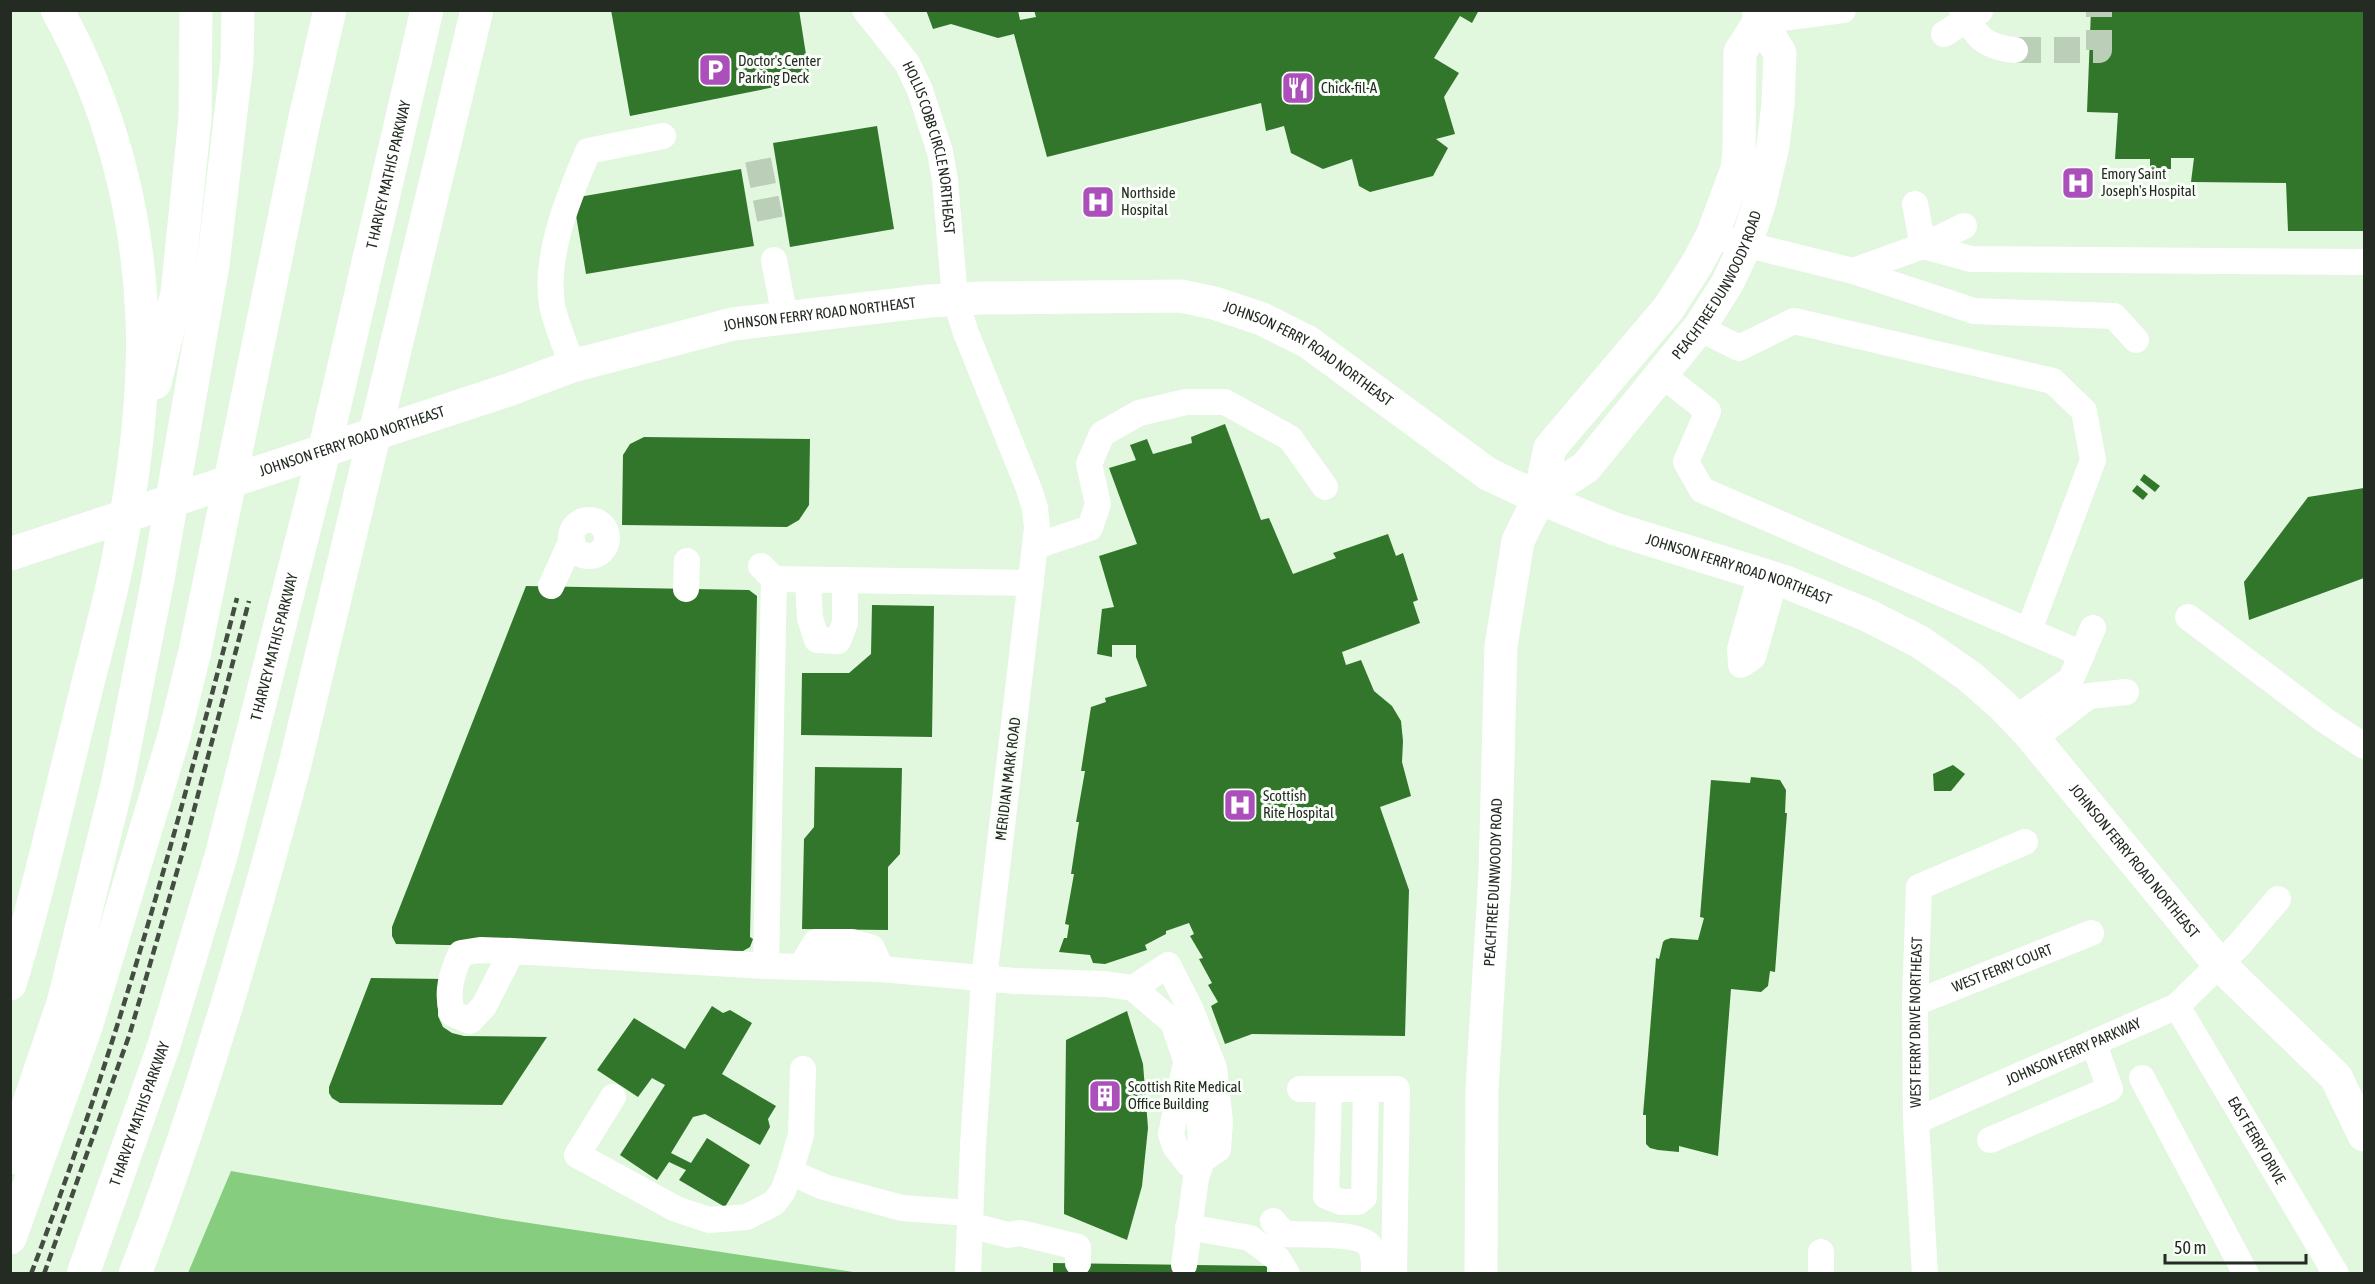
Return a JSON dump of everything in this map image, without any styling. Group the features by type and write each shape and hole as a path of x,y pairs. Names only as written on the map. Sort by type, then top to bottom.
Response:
{"main road":[{"path":"10,984 115,572 128,491 142,370 142,319 133,227 126,190 99,101 57,10"},
{"path":"128,491 177,293 195,118 196,10"},
{"path":"10,1158 63,1003 118,781 158,579 213,265 237,61 238,10"},
{"path":"10,1238 86,1027 174,736 195,651 304,122 330,10"},
{"name":"T HARVEY MATHIS PARKWAY","path":"83,1274 164,1045 221,856 322,460 427,10"},
{"path":"135,1274 209,1059 266,872 292,775 477,10"},
{"name":"PEACHTREE DUNWOODY ROAD","path":"1480,1274 1482,1089 1495,873 1501,646 1518,541 1539,498 1550,448 1663,316 1697,264 1712,236 1737,169 1740,52 1759,16"},
{"name":"PEACHTREE DUNWOODY ROAD","path":"1539,498 1586,467 1699,327 1727,284 1746,244 1766,177 1773,146 1778,104 1780,53 1759,16"},
{"name":"JOHNSON FERRY ROAD NORTHEAST","path":"10,554 508,390 572,366 734,324 955,299 1181,296 1214,303 1262,319 1308,342 1488,474 1615,529 1768,577 1868,615 1920,642 1969,676 2024,729 2219,964 2336,1077 2364,1135"}],"street":[{"name":"HOLLIS COBB CIRCLE NORTHEAST","path":"865,10 907,63 920,90 940,152 945,180 955,299"},
{"path":"1759,16 1843,10"},
{"path":"1944,34 1969,13 1974,33 1984,42 2001,49 2015,50"},
{"path":"572,366 552,307 549,274 568,196 588,150 663,136"},
{"path":"1914,204 1923,246"},
{"path":"1853,271 1923,246 1964,226"},
{"path":"1712,236 1853,271 1974,311 2114,316 2136,340"},
{"path":"1923,246 1971,259 2364,262"},
{"path":"774,260 785,318"},
{"name":"MERIDIAN MARK ROAD","path":"955,299 966,333 1029,489 1035,508 1036,546 984,979 968,1274"},
{"path":"1699,327 1739,348 1794,321 2053,381 2084,411 2093,460 2029,630"},
{"path":"1661,374 1708,411 1686,462 1702,490 2082,654"},
{"path":"1036,546 1090,528 1098,504 1089,464 1102,434 1139,413 1186,402 1225,402 1290,438 1325,487"},
{"path":"551,586 572,540"},
{"path":"686,589 687,561"},
{"path":"766,966 760,870 767,573 808,580 1031,583"},
{"path":"808,580 810,618 818,640 838,641 846,623 845,580"},
{"path":"2188,617 2364,747"},
{"path":"2080,687 2082,654 2093,628"},
{"path":"2024,729 2080,687 2126,692"},
{"name":"WEST FERRY DRIVE NORTHEAST","path":"1925,1274 1916,1121 1914,1003 1919,887 2025,842"},
{"name":"JOHNSON FERRY PARKWAY","path":"1916,1121 2177,1006 2239,945 2278,899"},
{"name":"WEST FERRY COURT","path":"1914,1003 2091,933"},
{"path":"512,951 801,967 816,942 852,942 872,948 881,969 984,979 1105,984 1133,988 1173,1022 1187,1059 1171,1134 1175,1146 1188,1163 1202,1160 1218,1149 1220,1122 1215,1068 1168,965 1133,988"},
{"name":"EAST FERRY DRIVE","path":"2177,1006 2336,1274"},
{"path":"1990,1140 2110,1089 2094,1044"},
{"path":"613,1097 577,1155 676,1209 709,1220 747,1217 774,1203 783,1191 809,1117 809,1069"},
{"path":"2142,1078 2246,1274"},
{"path":"1300,1089 1397,1089 1394,1274"},
{"path":"1329,1090 1326,1196 1341,1202 1358,1202 1364,1197 1366,1090"},
{"path":"1184,1265 1196,1178 1202,1160"},
{"path":"790,1172 824,1187 902,1208 970,1219 1008,1235 1020,1233 1078,1247 1078,1263"},
{"path":"1273,1221 1284,1234 1355,1237 1369,1245 1374,1258 1374,1274"},
{"path":"1188,1227 1250,1238 1278,1259 1287,1274"}],"green space":[{"path":"231,1171 503,1219 860,1273 188,1273"}],"building":[{"name":"Doctor's Center Parking Deck","path":"611,10 799,10 810,80 630,116"},
{"path":"926,10 1018,10 1020,20 1036,17 1034,10 1479,10 1472,23 1460,16 1434,58 1459,73 1444,97 1455,134 1436,139 1448,148 1433,176 1370,192 1359,186 1352,159 1323,169 1291,153 1284,126 1266,131 1261,103 1047,157 1014,34 998,38 951,24 933,29"},
{"name":"Emory Saint Joseph's Hospital","path":"2091,10 2364,10 2364,231 2288,231 2286,183 2191,182 2194,158 2171,158 2171,169 2150,169 2150,159 2115,159 2118,113 2087,112"},
{"path":"877,126 894,229 790,247 773,143"},
{"path":"741,169 754,246 586,274 573,198"},
{"path":"1225,424 1261,520 1269,518 1293,574 1336,558 1333,553 1388,534 1396,556 1403,553 1418,600 1413,602 1420,623 1342,652 1346,665 1361,660 1374,691 1392,706 1401,721 1402,762 1411,796 1380,807 1409,890 1405,1036 1252,1034 1225,1044 1211,1006 1218,1002 1208,985 1212,983 1199,959 1203,958 1190,936 1194,934 1189,923 1166,931 1166,934 1145,945 1147,950 1105,964 1093,963 1090,955 1059,952 1064,938 1067,938 1069,925 1065,924 1074,874 1071,874 1079,822 1076,822 1085,771 1081,771 1091,707 1106,702 1105,698 1147,686 1136,657 1136,645 1112,645 1112,657 1097,654 1102,609 1114,607 1099,556 1137,544 1109,468 1136,460 1130,445 1147,439 1153,454 1192,443 1191,437"},
{"path":"644,437 810,439 809,505 799,520 787,527 622,525 623,455 630,444"},
{"path":"2144,474 2160,486 2155,492 2140,480"},
{"path":"2137,485 2148,494 2143,500 2132,491"},
{"path":"2364,488 2364,578 2249,620 2244,582 2308,497"},
{"path":"526,586 749,590 757,596 750,937 753,939 750,947 743,951 396,944 392,936 392,927"},
{"path":"872,605 934,606 932,737 801,735 802,673 849,673 871,654"},
{"path":"1953,765 1965,774 1951,791 1934,791 1933,774"},
{"path":"815,767 902,768 900,854 888,867 888,930 802,929 804,839 814,827"},
{"path":"1751,777 1780,780 1786,790 1785,813 1787,813 1775,972 1770,971 1768,986 1761,992 1731,989 1718,1156 1679,1146 1679,1152 1650,1148 1646,1144 1646,1115 1643,1115 1656,958 1659,959 1665,940 1671,938 1698,940 1704,918 1700,917 1711,780 1750,783"},
{"path":"371,978 445,979 438,1004 438,1016 443,1027 452,1033 464,1036 547,1037 502,1105 340,1103 332,1098 329,1087"},
{"path":"712,1006 723,1013 730,1010 752,1023 722,1074 776,1106 768,1119 770,1127 760,1145 705,1114 693,1117 671,1153 691,1163 707,1138 750,1165 725,1207 679,1180 686,1170 669,1162 657,1180 620,1155 665,1085 652,1078 638,1097 597,1070 634,1018 685,1049"},
{"name":"Scottish Rite Medical Office Building","path":"1127,1011 1143,1064 1148,1128 1142,1186 1127,1240 1064,1214 1066,1040"},
{"path":"1053,1263 1267,1266 1267,1274 1053,1274"}],"tunnel":[{"path":"2015,50 2099,50 2099,10"},
{"path":"758,160 770,219"}],"railway":[{"path":"31,1274 91,1107 144,939 237,598"},
{"path":"44,1274 130,1033 185,844 249,601"}],"place":[{"name":"Doctor's Center Parking Deck","path":"715,70"},
{"name":"Chick-fil-A","path":"1298,88"},
{"name":"Emory Saint Joseph's Hospital","path":"2078,183"},
{"name":"Northside Hospital","path":"1098,202"},
{"name":"Scottish Rite Hospital","path":"1240,805"},
{"name":"Scottish Rite Medical Office Building","path":"1105,1096"}]}
